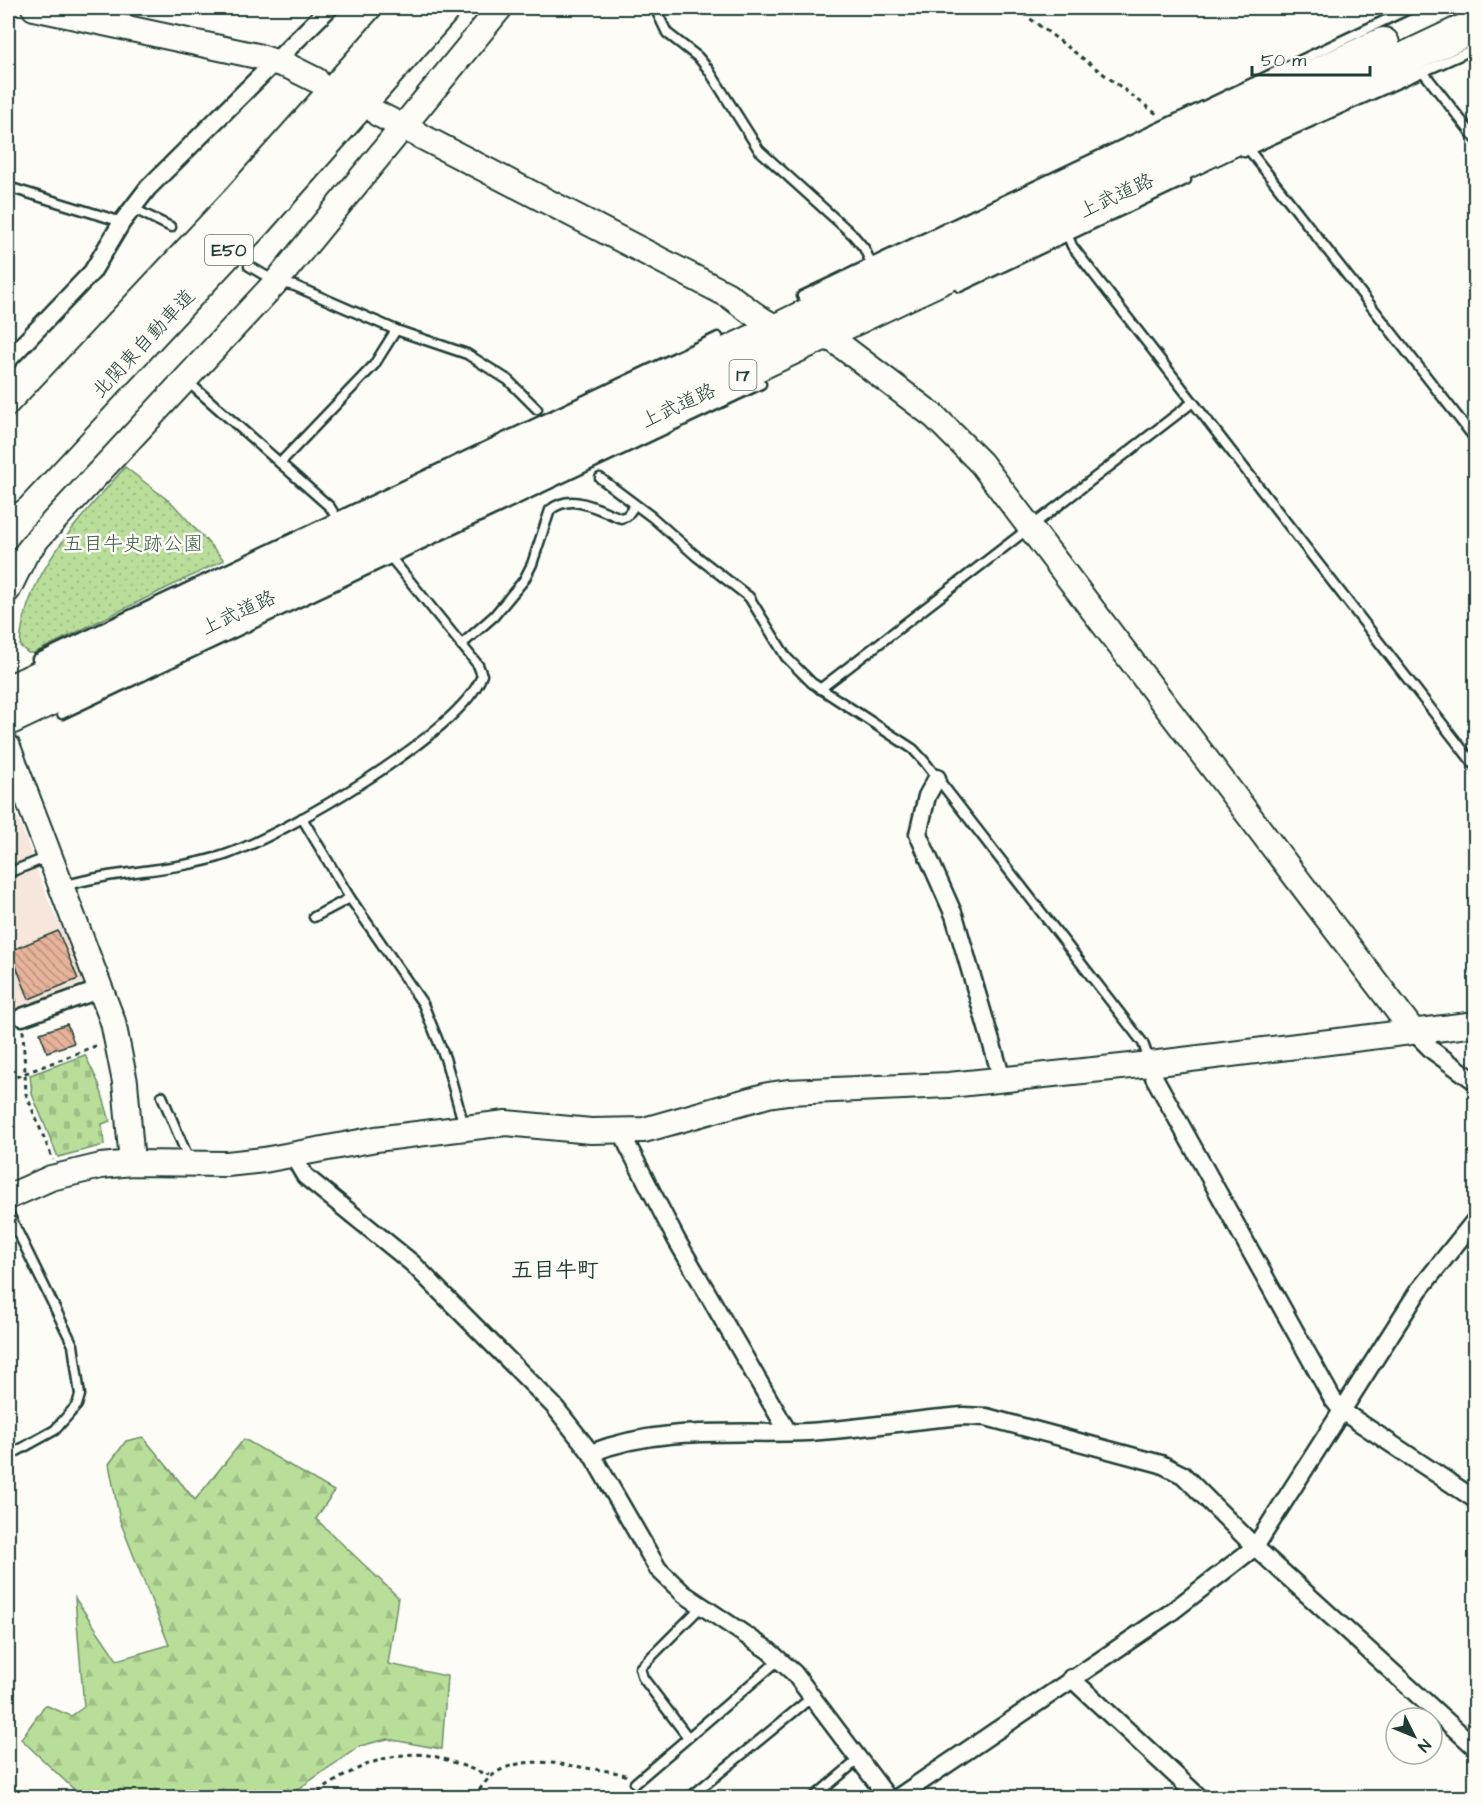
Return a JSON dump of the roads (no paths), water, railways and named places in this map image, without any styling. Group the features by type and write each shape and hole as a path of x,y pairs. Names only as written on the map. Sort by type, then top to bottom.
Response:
{"highway":[{"name":"北関東自動車道","path":"8,446 236,203 409,8"},
{"name":"北関東自動車道","path":"8,487 256,221 444,8"},
{"name":"上武道路","path":"8,692 145,618 520,440 779,328 995,214 1462,8"},
{"name":"上武道路","path":"8,719 222,629 628,438 825,336 1052,225 1476,25"}],"street":[{"path":"34,8 275,62 316,80"},
{"path":"8,360 92,272 127,215 148,188 329,8"},
{"path":"8,590 25,555 39,537 276,282 500,8"},
{"path":"378,114 728,295 765,322 779,328 825,336 903,390 960,440 1032,529 1413,1031 1433,1051 1476,1082"},
{"path":"8,747 101,989 117,1042 127,1099 132,1162"},
{"path":"937,778 927,796 918,834 954,915 1002,1079"},
{"path":"22,1017 101,989"},
{"path":"8,1197 59,1175 132,1162 227,1164 292,1156 376,1139 506,1123 623,1132 663,1126 768,1095 788,1092 1002,1079 1150,1064 1476,1024"},
{"path":"1150,1064 1154,1077 1332,1398 1342,1411 1476,1500"},
{"path":"623,1132 676,1239 788,1432"},
{"path":"292,1156 305,1176 364,1222 445,1294 554,1406 591,1453 649,1556 671,1583 701,1607 746,1634 780,1659 888,1797"},
{"path":"897,1797 1170,1613 1255,1547 1419,1290 1476,1220"},
{"path":"591,1453 607,1446 682,1432 788,1432 963,1416 986,1417 1161,1464 1184,1475 1255,1547 1476,1748"},
{"path":"1071,1678 1200,1797"}],"lane":[{"path":"655,8 667,33 698,57 708,69 759,150 864,248 871,263"},
{"path":"802,296 871,263 995,214 1162,126 1411,8"},
{"path":"1240,154 1476,48"},
{"path":"1424,73 1476,140"},
{"path":"1250,150 1476,440"},
{"path":"952,291 1200,173"},
{"path":"8,187 171,227"},
{"path":"1068,237 1072,246 1476,767"},
{"path":"249,266 276,282 295,286 396,330 448,346 483,362 518,388 537,409"},
{"path":"280,464 374,365 396,330"},
{"path":"37,659 145,618 336,517 520,440 718,337"},
{"path":"186,380 330,507 336,517"},
{"path":"62,714 222,629 392,559 628,438 761,384"},
{"path":"820,690 1032,529 1193,402"},
{"path":"600,478 749,597 786,657 820,690 913,749 1143,1043 1150,1064"},
{"path":"461,645 494,616 518,588 532,564 550,510 568,500 621,518 627,516 635,506"},
{"path":"60,887 224,855 302,818 405,753 443,721 477,687 482,675 481,670 395,566 392,559"},
{"path":"302,818 350,898 423,1004 445,1058 464,1127"},
{"path":"8,873 48,856"},
{"path":"314,917 350,898"},
{"path":"162,1096 190,1163"},
{"path":"8,1212 73,1345 80,1395 77,1405 55,1430 8,1456"},
{"path":"687,1736 643,1678 640,1668 701,1607"},
{"path":"635,1783 687,1736 780,1659"},
{"path":"689,1797 812,1697"},
{"path":"813,1797 859,1759"}],"district":[{"name":"五目牛町","path":"555,1269"}],"park label":[{"name":"五目牛史跡公園","path":"133,543"}]}
